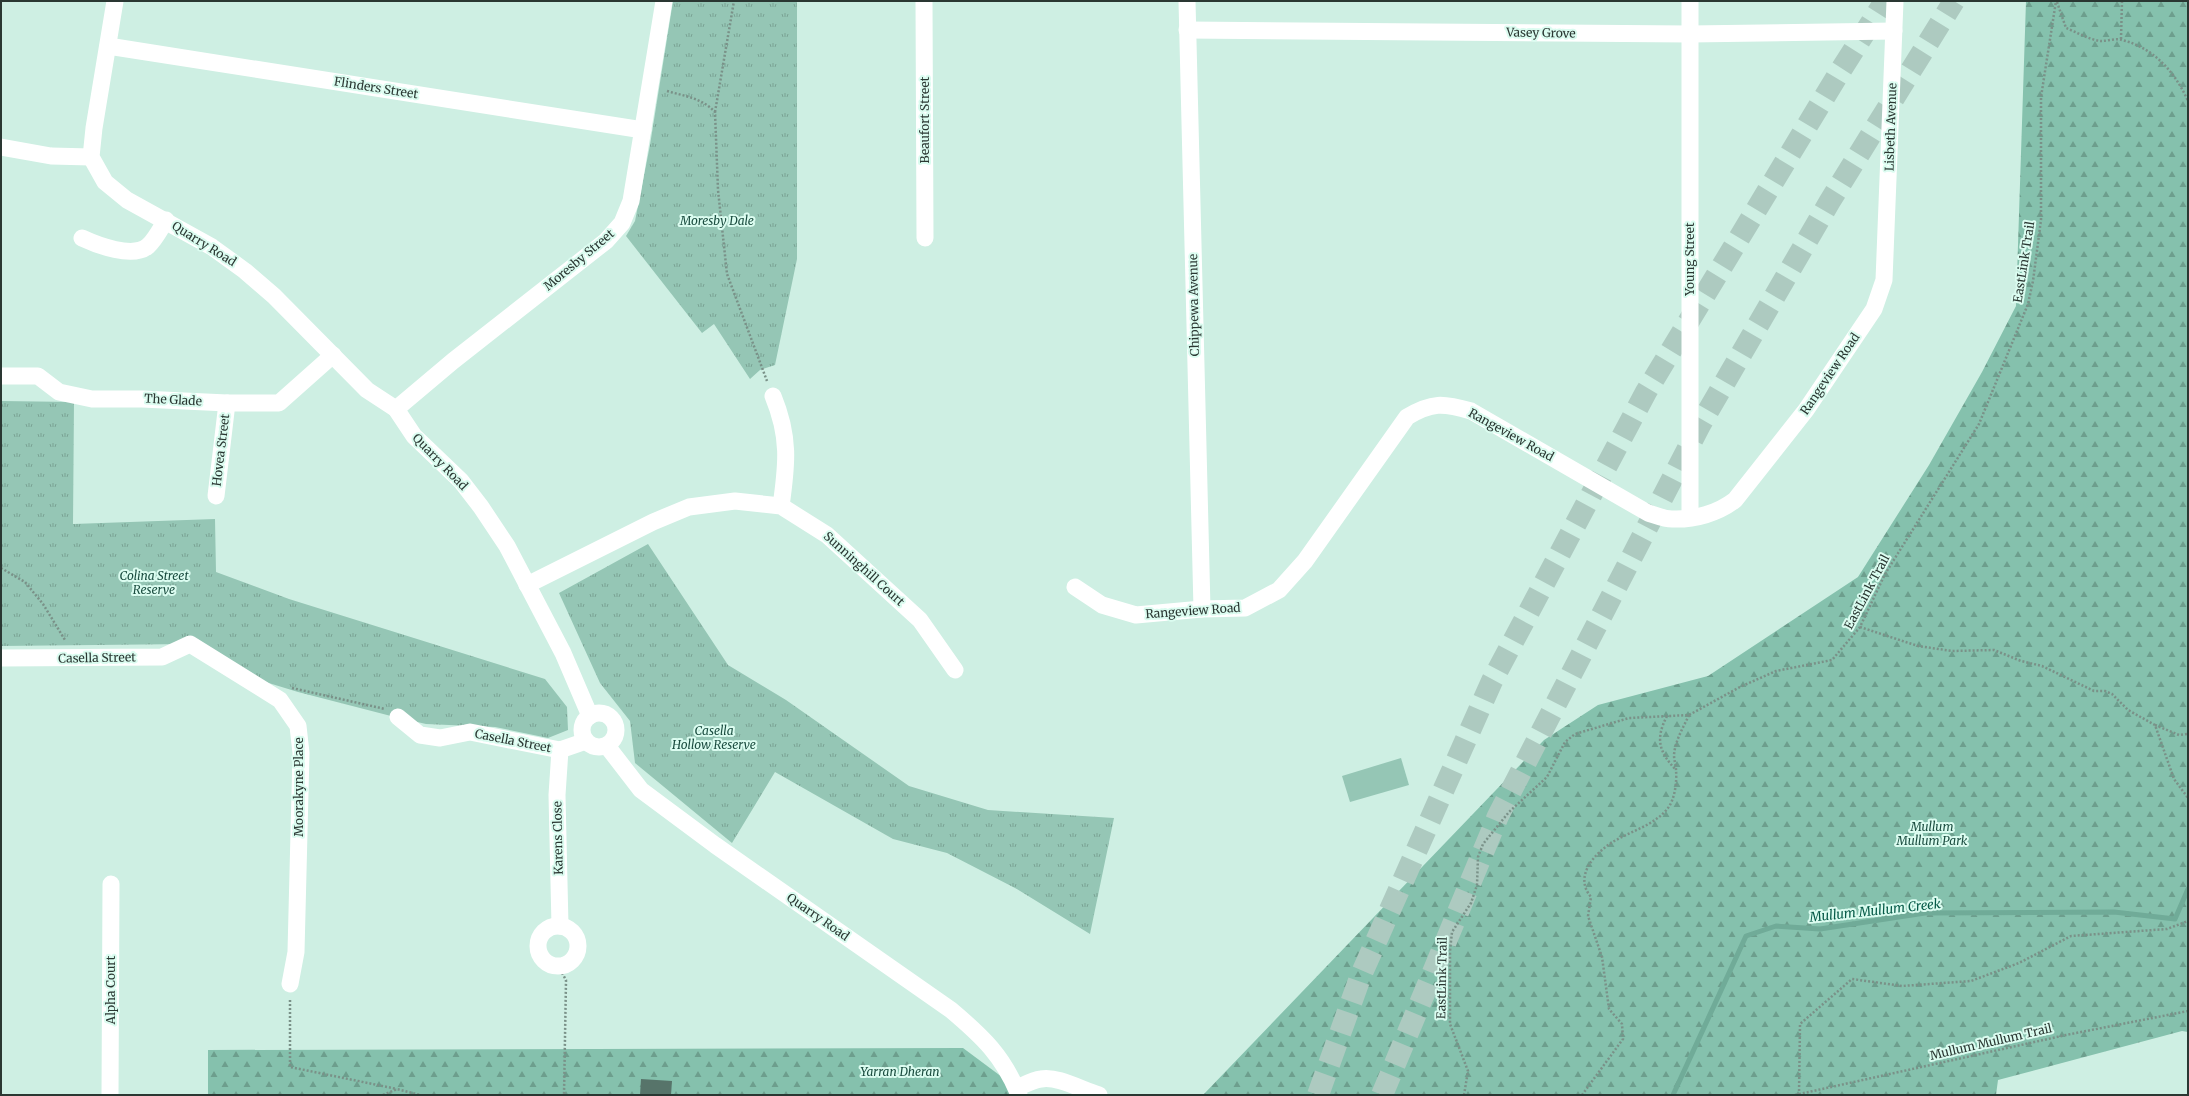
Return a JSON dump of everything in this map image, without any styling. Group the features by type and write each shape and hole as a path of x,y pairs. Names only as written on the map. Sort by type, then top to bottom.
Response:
{"street":[{"path":"1,147 51,156 91,157 94,128 115,1"},
{"name":"Moresby Street","path":"396,409 453,361 606,241 622,223 631,201 664,1"},
{"name":"Beaufort Street","path":"924,1 925,238"},
{"name":"Chippewa Avenue","path":"1187,1 1202,609"},
{"name":"Young Street","path":"1690,1 1690,518"},
{"name":"Lisbeth Avenue","path":"1887,252 1895,1"},
{"name":"Vasey Grove","path":"1187,30 1690,34 1894,31"},
{"name":"Flinders Street","path":"108,46 643,130"},
{"name":"Quarry Road","path":"91,157 105,182 127,200 166,220 212,247 245,271 274,296 367,390 396,409 414,436 461,481 481,507 507,546 563,653 590,716"},
{"name":"Quarry Road","path":"82,238 97,245 121,251 135,251 148,247 166,220"},
{"name":"Rangeview Road","path":"1075,587 1102,606 1136,615 1202,609 1246,608 1279,590 1305,561 1407,417 1421,409 1435,404 1452,405 1471,411 1648,513 1672,519 1690,518 1723,509 1735,500 1806,410 1874,310 1884,280 1887,252"},
{"name":"The Glade","path":"1,376 38,376 59,392 92,399 279,403 333,355"},
{"path":"773,396 781,415 787,449 781,506"},
{"name":"Hovea Street","path":"216,496 227,403"},
{"name":"Sunninghill Court","path":"527,585 653,522 689,507 735,502 781,506 828,535 920,620 955,670"},
{"name":"Casella Street","path":"1,658 162,657 190,644"},
{"name":"Moorakyne Place","path":"190,644 280,700 298,726 301,753 296,952 290,984"},
{"path":"596,713 606,714 615,722 615,739 606,746 595,747 586,741 582,730 583,724 590,716 596,713"},
{"name":"Casella Street","path":"398,717 423,735 440,738 470,732 560,750 586,741"},
{"name":"Quarry Road","path":"606,746 641,790 721,849 952,1010 986,1040 1006,1067 1018,1092"},
{"name":"Karens Close","path":"560,750 557,795 560,926"},
{"name":"Alpha Court","path":"110,1095 111,884"},
{"path":"560,926 572,932 577,943 577,950 570,961 558,966 546,962 539,952 538,945 539,939 547,929 560,926"},
{"path":"1018,1092 1039,1079 1054,1079 1099,1095"}],"path":[{"path":"734,1 715,112 718,190 726,274 749,339 773,396"},
{"path":"2056,1 2066,28 2100,41 2121,39 2146,50 2165,64 2174,75 2188,101"},
{"name":"EastLink Trail","path":"1464,1095 1468,1071 1450,1024 1450,951 1452,932 1471,903 1477,885 1478,857 1483,844 1509,812 1547,777 1565,742 1575,734 1629,718 1689,715 1740,687 1776,671 1832,660 1860,627 1885,574 1978,424 2028,304 2040,220 2041,97 2056,1"},
{"path":"2121,39 2122,1"},
{"path":"649,87 694,98 708,104 715,112"},
{"path":"1,568 25,582 43,604 76,658"},
{"path":"1860,627 1899,641 1924,647 1952,651 1994,650 2021,661 2042,666 2094,691 2105,691 2112,694 2128,710 2154,725 2179,735 2188,734"},
{"path":"284,686 392,711 398,717"},
{"path":"1582,1095 1623,1039 1622,1024 1609,1009 1602,957 1588,916 1591,897 1585,889 1583,879 1593,860 1611,843 1646,826 1668,808 1675,790 1676,771 1674,755 1677,740 1689,715"},
{"path":"1667,716 1659,740 1662,751 1676,771"},
{"path":"2154,725 2174,779 2188,798"},
{"path":"1799,1094 1800,1024 1852,979 1902,986 1971,981 2019,963 2071,936 2167,929 2188,921"},
{"path":"558,966 566,980 564,1095"},
{"path":"290,984 290,1067 420,1095"},
{"name":"Mullum Mullum Trail","path":"1794,1095 2066,1035 2188,1011"},
{"path":"382,1095 397,1089"}],"green space":[{"name":"Moresby Dale","path":"673,1 797,1 797,259 775,365 760,370 750,379 714,324 702,333 626,236 635,221 650,145"},
{"name":"Mullum Mullum Park","path":"2026,1 2188,1 2188,1032 2182,1031 1998,1080 1996,1095 1203,1095 1544,740 1598,705 1708,676 1858,577 1929,465 1982,372 2016,306"},
{"name":"Colina Street Reserve","path":"1,401 74,402 73,524 215,519 216,572 289,599 545,679 567,707 568,730 548,738 495,727 426,724 298,692 239,674 190,644 1,646"},
{"name":"Casella Hollow Reserve","path":"648,544 728,665 786,700 909,786 988,810 1114,818 1090,934 1015,888 947,853 893,839 775,772 732,843 635,763 630,721 600,683 559,593"},
{"path":"1401,758 1409,785 1350,802 1342,776"},
{"name":"Yarran Dheran","path":"963,1048 1002,1077 1011,1095 208,1095 208,1050"}],"building":[{"path":"641,1079 672,1081 671,1095 640,1095"}],"waterway":[{"name":"Mullum Mullum Creek","path":"1673,1095 1746,936 1776,926 1820,929 1925,913 2114,912 2175,919 2188,889"}],"tunnel":[{"path":"1318,1095 1361,975 1492,681 1646,392 1839,73 1885,1"},
{"path":"1382,1095 1498,816 1700,425 1830,201 1954,1"}]}
